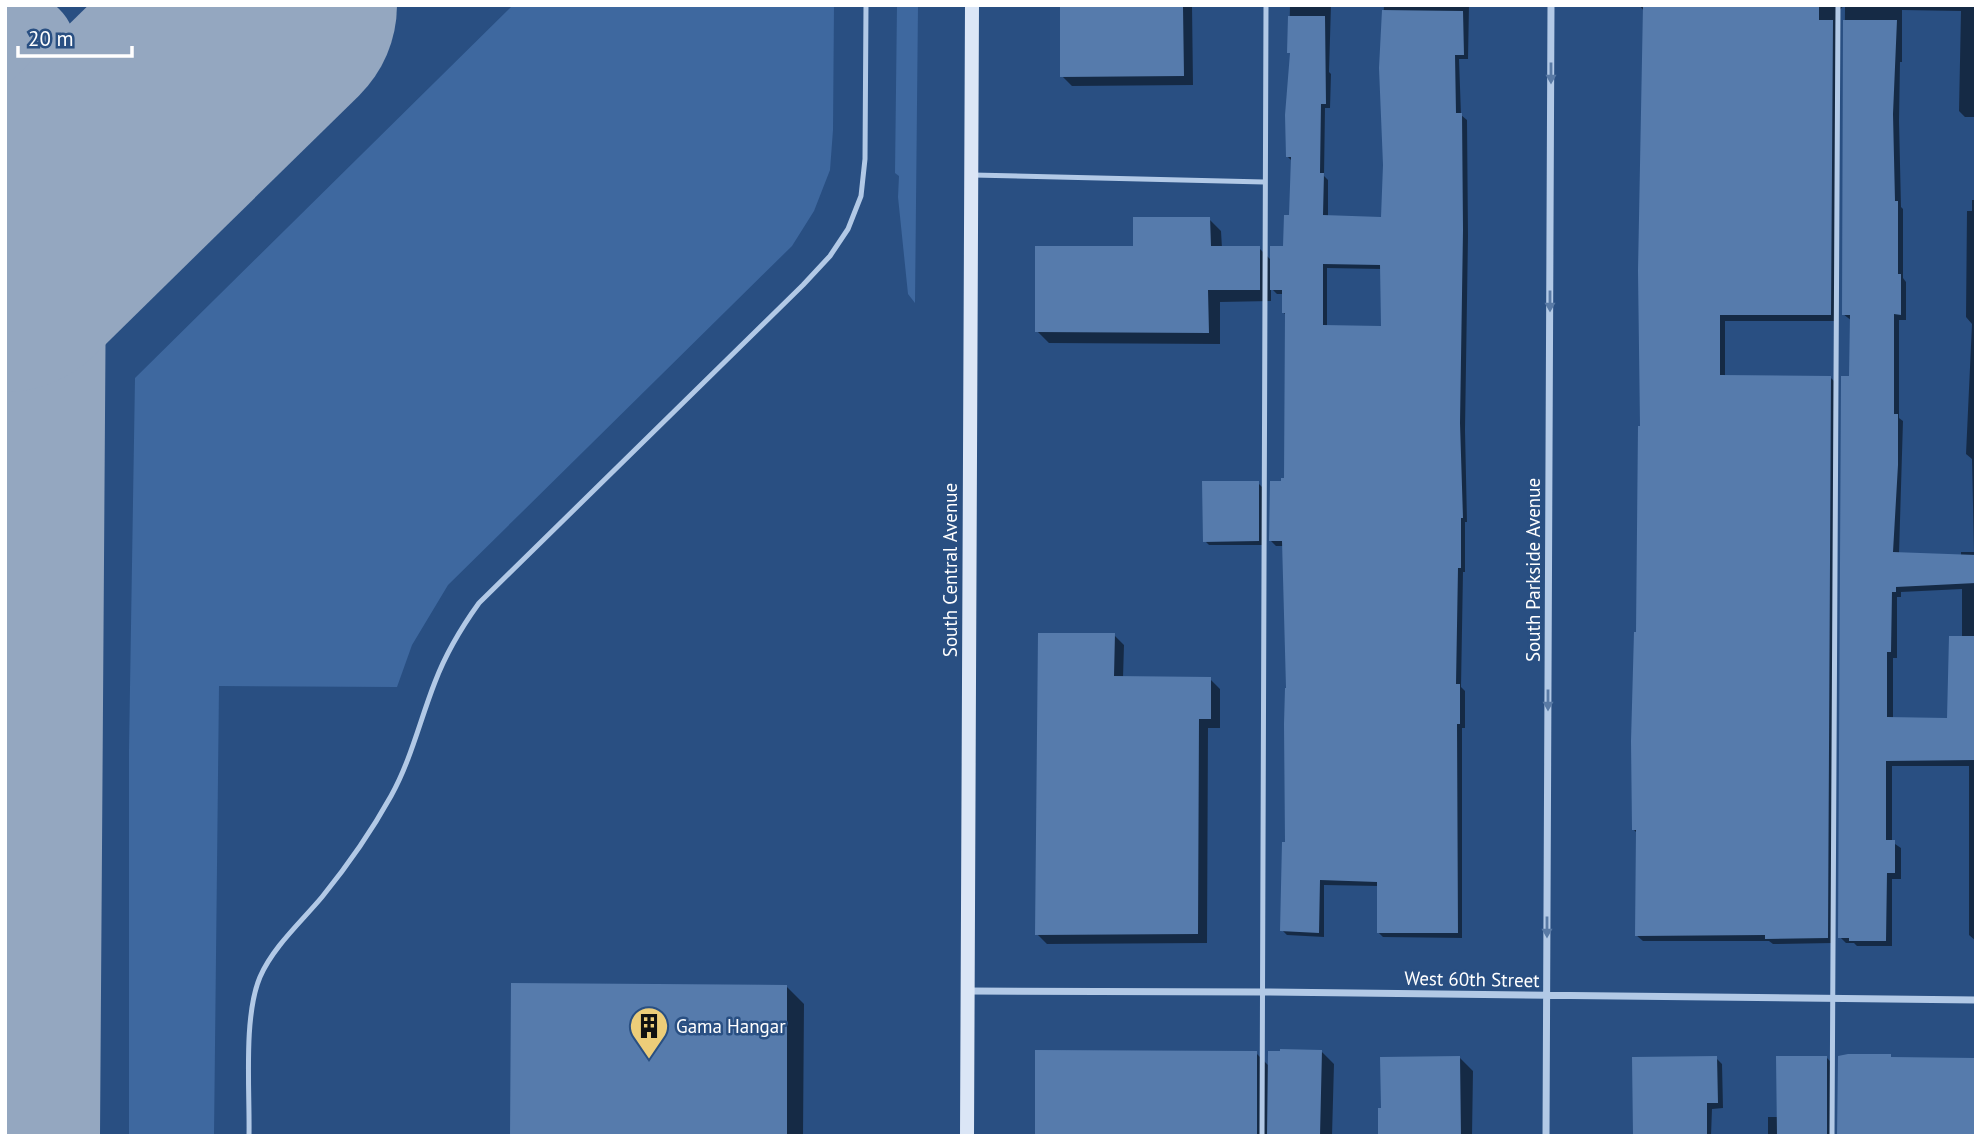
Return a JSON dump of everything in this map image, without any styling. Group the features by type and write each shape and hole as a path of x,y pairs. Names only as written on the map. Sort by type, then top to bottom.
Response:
{"main road":[{"name":"South Central Avenue","path":"967,1136 972,5"}],"street":[{"name":"South Parkside Avenue","path":"1546,1136 1551,5"},
{"name":"West 60th Street","path":"967,991 1976,1000"}],"lane":[{"path":"250,1136 251,1019 254,994 261,976 275,952 351,862 392,794 409,756 434,683 463,625 479,603 803,285 830,256 848,229 861,196 865,159 866,5"},
{"path":"1262,1136 1266,5"},
{"path":"1832,1136 1838,5"},
{"path":"971,175 1264,183"}],"shaded area":[{"path":"513,5 834,5 830,170 814,211 792,246 448,585 412,645 397,687 219,686 214,1136 129,1136 129,750 135,378"},
{"path":"897,5 918,5 915,303 908,294 898,197 899,176 895,173"}],"building":[{"path":"1643,5 1819,5 1819,20 1833,20 1831,315 1720,315 1720,375 1831,376 1828,938 1765,939 1765,935 1635,936 1636,830 1632,830 1631,741 1640,426 1638,271"},
{"path":"1060,7 1183,7 1184,76 1060,77"},
{"path":"1382,10 1463,11 1464,55 1455,55 1456,113 1462,113 1463,230 1460,423 1463,518 1461,568 1458,568 1456,684 1460,684 1460,724 1457,724 1458,933 1377,933 1377,882 1320,880 1319,933 1280,931 1282,842 1285,842 1286,688 1282,541 1269,541 1270,481 1281,481 1281,478 1284,478 1285,313 1282,313 1282,290 1270,290 1270,246 1283,246 1284,215 1289,215 1291,157 1286,157 1285,115 1290,53 1287,53 1288,16 1325,16 1326,104 1321,104 1320,173 1324,173 1323,215 1381,217 1383,165 1379,68","holes":["1323,264 1380,265 1381,326 1323,325"]},
{"path":"1843,20 1897,20 1893,114 1901,315 1894,314 1894,414 1898,414 1898,465 1893,552 1976,555 1976,583 1896,587 1896,592 1892,592 1891,652 1887,652 1887,717 1947,718 1949,636 1976,636 1976,760 1886,761 1886,840 1895,840 1895,873 1887,873 1886,941 1849,941 1849,938 1838,938 1841,376 1849,376 1850,315 1842,315"},
{"path":"1133,217 1210,217 1211,246 1260,246 1260,290 1208,290 1209,333 1035,332 1035,246 1133,246"},
{"path":"1202,481 1259,481 1259,541 1203,542"},
{"path":"1038,633 1115,633 1114,676 1211,677 1211,719 1199,719 1198,934 1035,935"},
{"name":"Gama Hangar","path":"511,983 787,985 787,1136 510,1136"},
{"path":"1035,1050 1257,1051 1257,1136 1035,1136"},
{"path":"1322,1050 1320,1136 1267,1136 1268,1051"},
{"path":"1848,1054 1976,1058 1976,1136 1837,1136 1838,1056"},
{"path":"1460,1056 1461,1136 1378,1136 1378,1108 1381,1108 1380,1057"},
{"path":"1717,1056 1718,1103 1707,1103 1707,1136 1633,1136 1632,1057"},
{"path":"1776,1056 1827,1056 1827,1136 1777,1136"}],"taxiway":[{"path":"5,28 24,46 51,121 55,273 49,1136"}],"runway":[{"path":"5,265 270,5"}],"place":[{"name":"Gama Hangar","path":"649,1060"}]}
